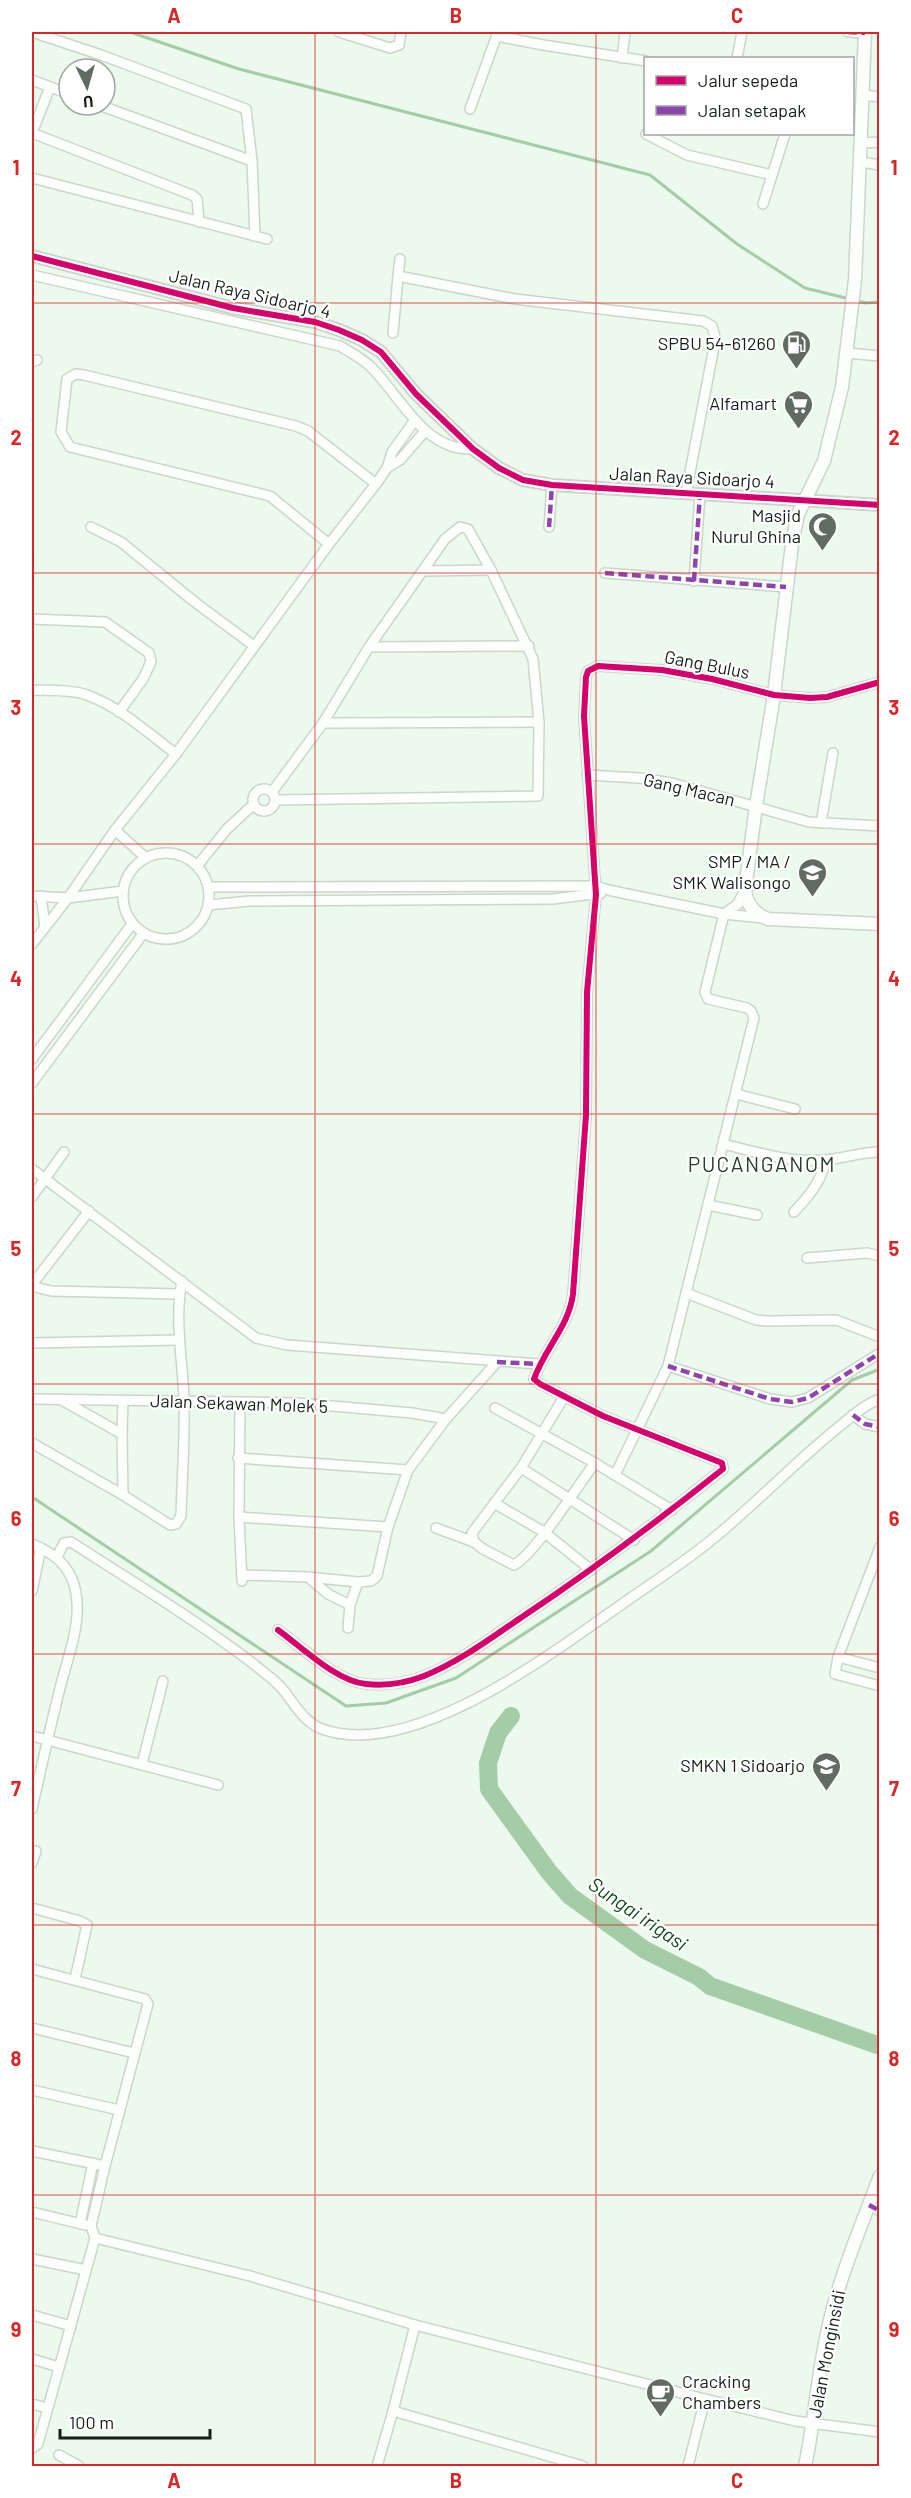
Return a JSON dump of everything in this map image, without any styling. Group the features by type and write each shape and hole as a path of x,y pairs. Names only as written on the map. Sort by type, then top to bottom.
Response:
{"main road":[{"path":"865,32 859,135 861,162 854,303 847,353 842,387 824,461 798,514 745,889 747,901 752,908 760,916 768,919 879,924"},
{"name":"Jalan Monginsidi","path":"805,2466 831,2317 840,2283 874,2208 879,2176"}],"street":[{"path":"32,32 246,109 252,161 255,236"},
{"path":"339,32 390,48 399,45 401,32"},
{"path":"622,58 625,32"},
{"path":"736,57 742,32"},
{"path":"848,32 865,32"},
{"path":"470,109 498,34 622,58 644,60"},
{"path":"32,80 57,90"},
{"path":"50,87 32,133 192,195 197,199 200,222"},
{"path":"862,95 879,97"},
{"path":"117,112 252,161"},
{"path":"649,135 687,155 772,176"},
{"path":"763,204 785,135"},
{"path":"859,135 879,142"},
{"path":"861,162 879,165"},
{"path":"32,178 267,240"},
{"name":"Jalan Raya Sidoarjo 4","path":"32,256 233,308 315,322 362,340 381,352 416,394 473,449 499,468 523,480 552,485 879,505"},
{"path":"393,333 400,259"},
{"path":"32,274 340,346 370,366 425,431 447,447 460,450 473,449"},
{"path":"398,276 515,299 703,321 712,326 716,337 686,493"},
{"path":"847,353 879,356"},
{"path":"329,544 270,496 70,447 61,432 67,379 76,375 84,375 296,426 308,431 376,484"},
{"path":"32,944 68,898 114,830 176,754 329,544 376,484 387,468 392,452 415,420"},
{"path":"387,468 399,460 425,431"},
{"path":"549,527 552,485"},
{"path":"694,581 700,494"},
{"path":"491,570 472,532 464,526 454,530 445,539 369,647 323,723 274,796 271,809 266,811 257,808 253,800 258,791 267,789 274,796 538,796 539,722 535,669 529,646 491,570"},
{"path":"92,527 121,542 196,603 254,646"},
{"path":"424,571 491,570"},
{"path":"605,573 786,587"},
{"path":"32,619 105,622 149,653 151,662 143,679 118,712"},
{"path":"369,647 529,646"},
{"name":"Gang Bulus","path":"587,775 584,717 586,677 591,668 598,666 662,670 774,694 810,698 827,697 879,682"},
{"path":"32,690 86,694 118,712 176,754"},
{"path":"323,723 539,722"},
{"path":"821,823 833,753"},
{"path":"278,1630 350,1681 367,1684 396,1684 425,1676 477,1647 591,1570 634,1540 723,1469 722,1463 603,1416 535,1381 539,1364 569,1316 573,1294 586,1115 587,992 596,891 587,775"},
{"name":"Gang Macan","path":"587,775 639,778 672,783 821,823 879,826"},
{"path":"197,866 227,829 254,804"},
{"path":"114,830 146,858"},
{"path":"164,853 182,856 197,866 204,876 208,887 208,905 202,920 190,932 175,939 159,939 143,934 132,924 126,914 123,891 130,872 146,858 164,853"},
{"path":"208,887 596,891"},
{"path":"615,1475 639,1430 668,1366 754,1018 747,1008 708,999 705,992 724,914 738,904 745,889"},
{"path":"208,905 250,901 523,899 608,890 724,914 768,919"},
{"path":"45,927 36,896 68,898 123,891"},
{"path":"32,1059 132,924"},
{"path":"32,1083 143,934"},
{"path":"736,1094 795,1109"},
{"path":"723,1144 795,1160 826,1160 849,1154 879,1152"},
{"path":"32,1197 64,1152"},
{"path":"794,1212 811,1194 823,1175 826,1160"},
{"path":"32,1169 243,1329 267,1342 539,1364"},
{"path":"708,1205 757,1215"},
{"path":"89,1211 34,1282 35,1287 51,1291 179,1294"},
{"path":"807,1258 867,1253 879,1256"},
{"path":"32,1443 170,1525 176,1524 181,1516 184,1400 179,1341 179,1294 182,1281"},
{"path":"686,1293 756,1320 766,1322 836,1320 879,1337"},
{"path":"32,1343 179,1341"},
{"path":"668,1366 770,1399 792,1402 808,1398 879,1353"},
{"path":"240,1402 238,1458 242,1578 308,1577 358,1582 371,1581 377,1576 388,1527 408,1470 446,1419 497,1362"},
{"path":"474,1542 472,1533 522,1468 564,1397"},
{"path":"58,1398 122,1434"},
{"name":"Jalan Sekawan Molek 5","path":"32,1399 298,1403 412,1413 446,1419"},
{"path":"57,1557 64,1543 71,1542 170,1605 283,1689 312,1724 336,1732 376,1733 411,1726 459,1706 493,1691 539,1662 677,1567 722,1531 804,1455 871,1402 879,1399"},
{"path":"123,1401 123,1495"},
{"path":"495,1408 595,1463 672,1510"},
{"path":"853,1416 865,1424 879,1427"},
{"path":"238,1458 408,1470"},
{"path":"436,1528 474,1542 514,1565 521,1561 595,1463"},
{"path":"522,1468 634,1540"},
{"path":"494,1503 544,1532 591,1570"},
{"path":"239,1517 388,1527"},
{"path":"32,1591 36,1546 57,1557 69,1573 75,1588 76,1607 72,1644 32,1809"},
{"path":"879,1547 838,1657 835,1674 879,1686"},
{"path":"308,1577 328,1594 350,1605"},
{"path":"348,1628 350,1605 358,1582"},
{"path":"838,1657 879,1668"},
{"path":"142,1764 163,1681"},
{"path":"32,1736 218,1785"},
{"path":"32,1863 36,1851"},
{"path":"32,1908 87,1925 75,1979"},
{"path":"32,1969 75,1979 147,2001 91,2226 95,2238 38,2444 32,2448"},
{"path":"32,2028 134,2053"},
{"path":"32,2090 119,2110"},
{"path":"32,2151 105,2166"},
{"path":"80,2224 93,2163"},
{"path":"32,2212 91,2226"},
{"path":"95,2238 250,2276 415,2325 705,2398 814,2424 879,2432"},
{"path":"32,2259 86,2270"},
{"path":"32,2315 71,2326"},
{"path":"377,2466 415,2325"},
{"path":"32,2359 59,2367"},
{"path":"688,2466 705,2398"},
{"path":"32,2404 47,2408"},
{"path":"393,2411 583,2466"},
{"path":"58,2455 79,2466"}],"waterway":[{"path":"130,32 239,69 650,175 737,244 805,288 850,299"},
{"path":"857,301 880,302"},
{"path":"32,1497 346,1706 386,1703 456,1678 651,1551 852,1380 880,1369"},
{"name":"Sungai irigasi","path":"511,1716 498,1733 488,1763 489,1789 549,1872 570,1896 645,1950 699,1977 710,1986 880,2046"}],"marked path":[{"path":"848,32 865,33"},
{"path":"549,527 552,485"},
{"path":"694,581 700,494"},
{"path":"605,573 786,587"},
{"path":"668,1366 770,1399 792,1402 808,1398 880,1353"},
{"path":"497,1362 539,1364"},
{"path":"853,1415 865,1424 880,1427"},
{"path":"869,2205 880,2211"}],"cycle path":[{"path":"32,256 233,308 315,322 362,340 381,352 416,394 473,449 499,468 523,480 552,485 880,505"},
{"path":"278,1630 332,1670 355,1682 373,1685 388,1684 424,1676 462,1657 548,1600 674,1508 723,1469 722,1463 603,1416 534,1379 562,1327 571,1306 573,1294 586,1115 587,992 596,895 584,716 586,677 588,671 598,666 662,670 712,679 774,695 810,698 827,697 880,682"}],"place":[{"name":"SPBU 54-61260","path":"797,370"},
{"name":"Alfamart","path":"798,430"},
{"name":"Masjid Nurul Ghina","path":"822,552"},
{"name":"SMP / MA / SMK Walisongo","path":"812,898"},
{"name":"SMKN 1 Sidoarjo","path":"826,1792"},
{"name":"Cracking Chambers","path":"661,2418"}],"district":[{"name":"PUCANGANOM","path":"762,1165"}]}
